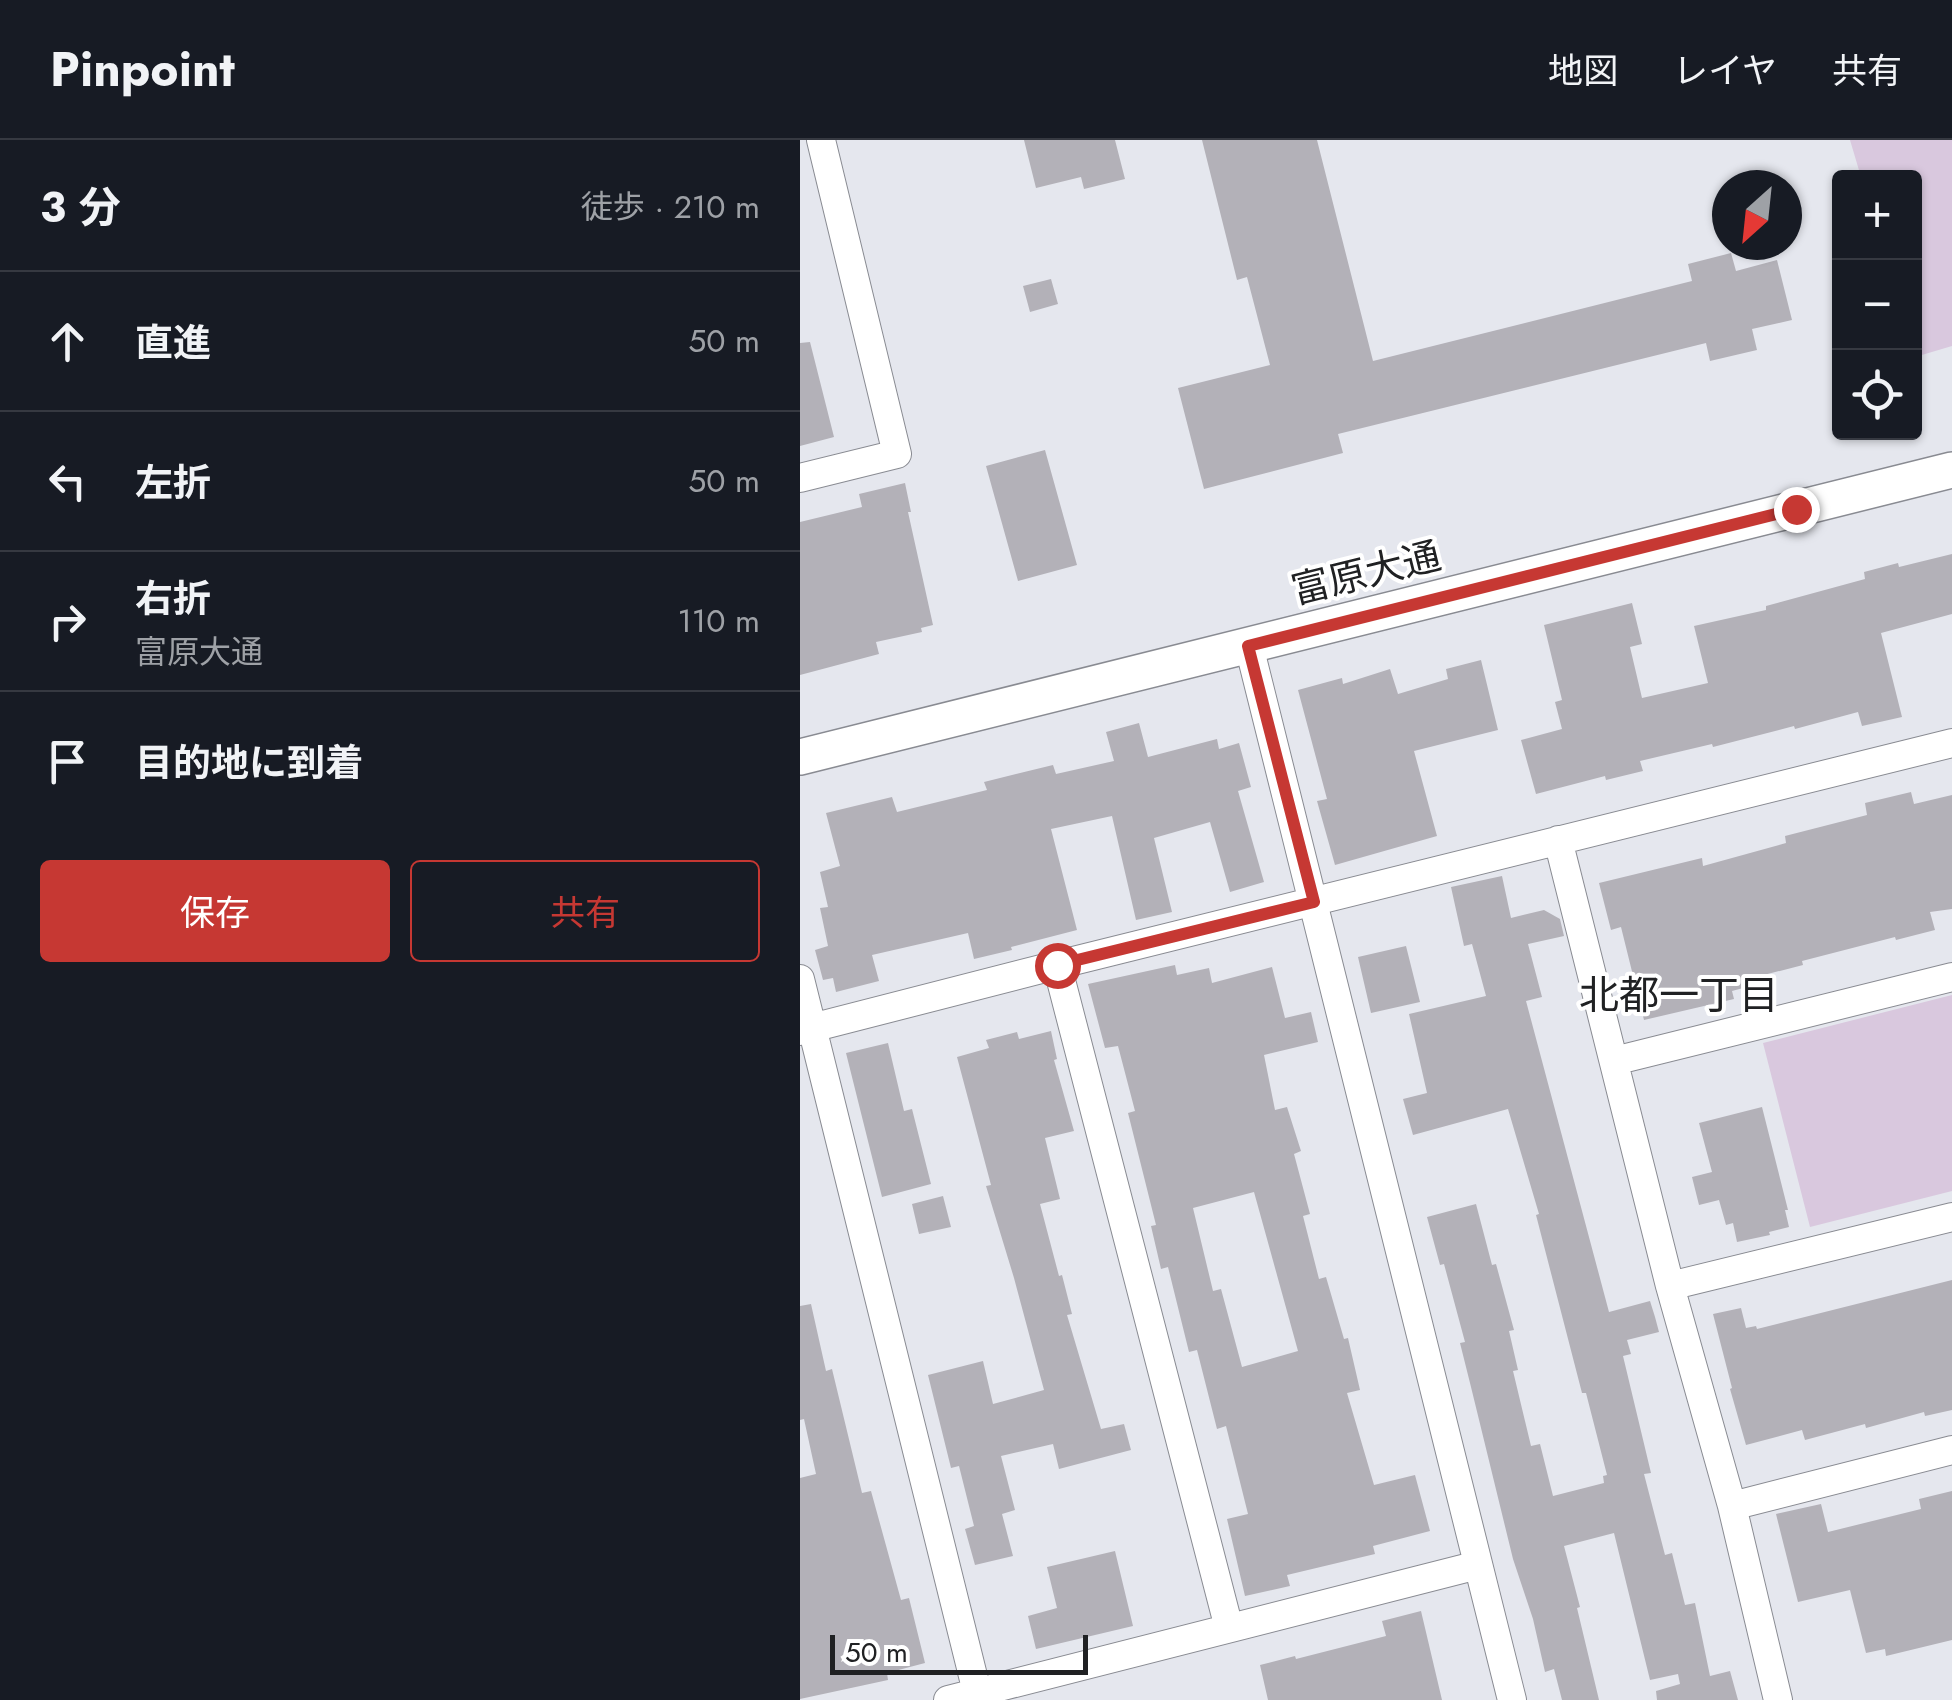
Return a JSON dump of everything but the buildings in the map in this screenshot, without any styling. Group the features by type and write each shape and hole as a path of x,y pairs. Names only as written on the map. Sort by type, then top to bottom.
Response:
{"street":[{"path":"800,478 897,454 821,140"},
{"name":"富原大通","path":"800,757 1952,470"},
{"path":"1248,646 1512,1700"},
{"path":"806,1029 1952,744"},
{"path":"1558,840 1670,1286 1732,1506 1778,1700"},
{"path":"1057,965 1229,1628"},
{"path":"1614,1061 1952,977"},
{"path":"800,979 806,1029 978,1696"},
{"path":"1670,1286 1952,1217"},
{"path":"1732,1506 1952,1450"},
{"path":"948,1700 978,1696 1478,1565"}],"shaded area":[{"path":"1850,140 1952,140 1952,346 1922,355 1922,170 1859,170"},
{"path":"1952,995 1952,1191 1810,1227 1763,1043"}],"district":[{"name":"北都一丁目","path":"1679,995"}],"route":[{"path":"1057,965 1314,902 1248,646 1796,509"}]}
